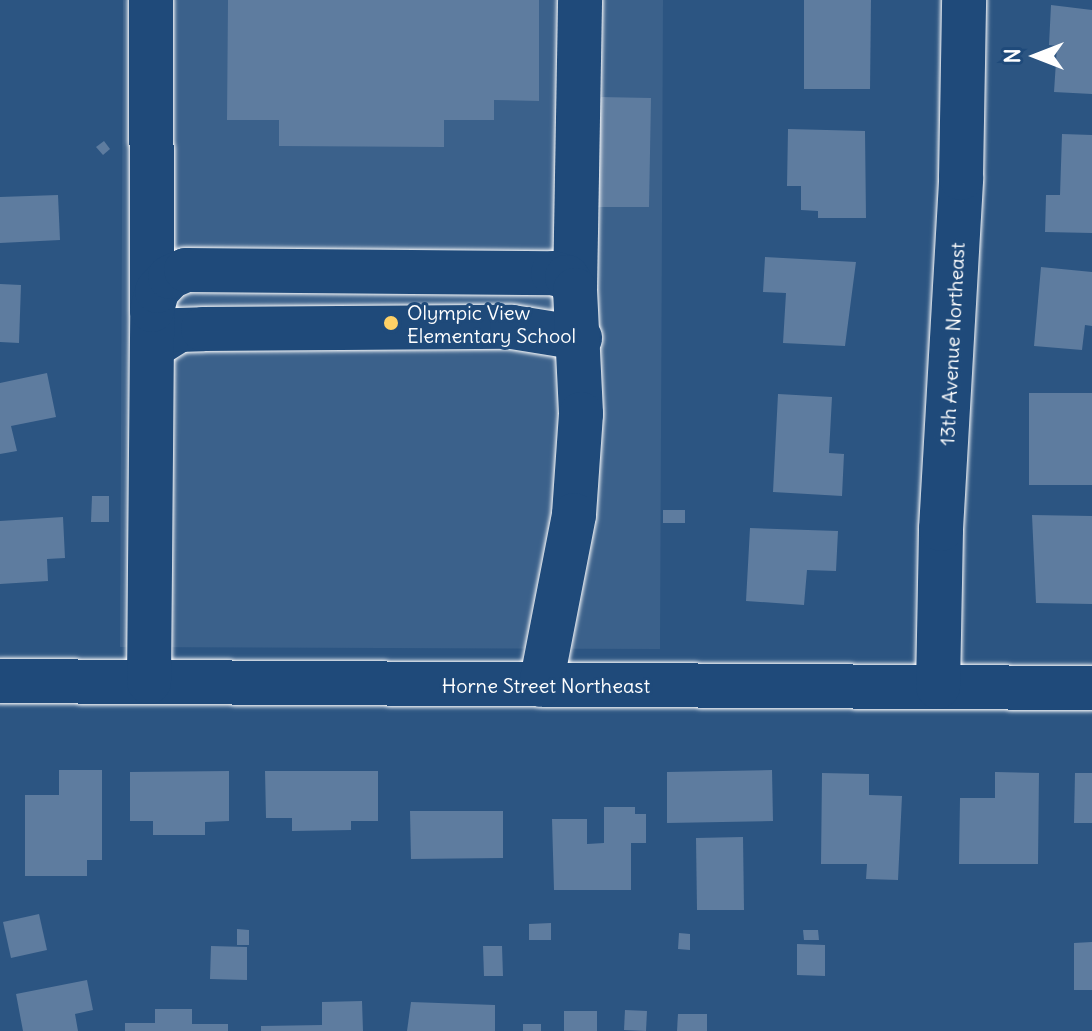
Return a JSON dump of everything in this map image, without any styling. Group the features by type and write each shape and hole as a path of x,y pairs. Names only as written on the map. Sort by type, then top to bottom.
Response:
{"street":[{"path":"149,682 151,0"},
{"path":"541,685 574,515 581,414 580,338 575,290 580,0"},
{"name":"13th Avenue Northeast","path":"938,687 941,529 961,178 964,0"},
{"path":"152,329 157,291 170,277 186,270 553,273 567,277 575,290"},
{"path":"152,329 512,327 580,338"},
{"name":"Horne Street Northeast","path":"0,681 1092,688"}],"shaded area":[{"name":"Olympic View Elementary School","path":"123,0 663,0 660,649 120,647"}],"building":[{"path":"228,0 539,0 539,101 494,100 494,120 444,120 444,147 279,146 279,120 227,120"},
{"path":"804,0 871,0 870,89 804,89"},
{"path":"1051,5 1092,10 1092,94 1054,92 1057,46 1049,45"},
{"path":"600,97 651,98 649,207 598,207"},
{"path":"788,129 865,131 866,218 818,218 818,211 801,210 801,186 787,186"},
{"path":"1062,134 1092,135 1092,233 1045,232 1046,195 1060,195"},
{"path":"104,141 110,149 103,155 96,147"},
{"path":"58,195 60,240 0,243 0,197"},
{"path":"765,257 856,262 845,346 783,343 786,293 763,292"},
{"path":"1041,267 1092,272 1092,326 1085,325 1082,350 1034,346"},
{"path":"0,284 21,285 19,343 0,342"},
{"path":"47,373 56,417 11,426 17,451 0,454 0,383"},
{"path":"1029,393 1092,393 1092,485 1029,485"},
{"path":"778,394 832,397 829,453 844,454 842,496 773,492"},
{"path":"92,496 109,496 109,522 91,522"},
{"path":"663,510 685,510 685,523 663,523"},
{"path":"1032,515 1092,516 1092,604 1036,603"},
{"path":"63,517 65,558 47,559 48,581 0,584 0,521"},
{"path":"750,528 838,531 836,571 807,570 804,605 746,601"},
{"path":"59,770 102,770 102,860 87,860 87,876 25,876 25,795 59,795"},
{"path":"772,770 773,821 667,823 667,772"},
{"path":"229,771 229,821 205,822 205,835 153,835 153,821 130,821 130,772"},
{"path":"265,771 378,771 378,821 351,821 351,830 292,831 292,818 266,818"},
{"path":"995,772 1039,773 1038,864 959,864 960,798 995,798"},
{"path":"822,773 869,774 869,795 902,796 898,880 866,879 867,864 821,864"},
{"path":"1075,773 1092,773 1092,823 1074,823"},
{"path":"604,807 635,807 635,814 646,814 646,843 631,843 631,890 554,890 552,819 587,819 587,844 604,843"},
{"path":"410,811 503,811 503,858 411,859"},
{"path":"743,837 744,910 697,910 696,838"},
{"path":"39,914 47,950 11,958 3,922"},
{"path":"551,923 551,940 529,940 529,924"},
{"path":"237,929 249,930 249,945 237,945"},
{"path":"803,930 818,930 819,940 804,940"},
{"path":"679,933 690,934 690,950 678,949"},
{"path":"1092,942 1092,990 1074,990 1074,943"},
{"path":"797,944 825,945 825,976 797,975"},
{"path":"211,946 247,947 247,980 210,979"},
{"path":"483,946 502,946 503,976 484,976"},
{"path":"87,980 93,1010 75,1014 78,1031 23,1031 16,994"},
{"path":"362,1001 363,1031 261,1031 261,1026 322,1025 322,1002"},
{"path":"411,1002 495,1005 495,1031 407,1031"},
{"path":"155,1009 192,1009 192,1024 228,1024 228,1031 125,1031 125,1023 155,1023"},
{"path":"625,1010 647,1011 646,1031 624,1030"},
{"path":"564,1011 597,1011 597,1031 564,1031"},
{"path":"678,1014 707,1014 707,1031 677,1031"},
{"path":"523,1024 541,1024 541,1031 523,1031"}],"place":[{"name":"Olympic View Elementary School","path":"391,323"}]}
